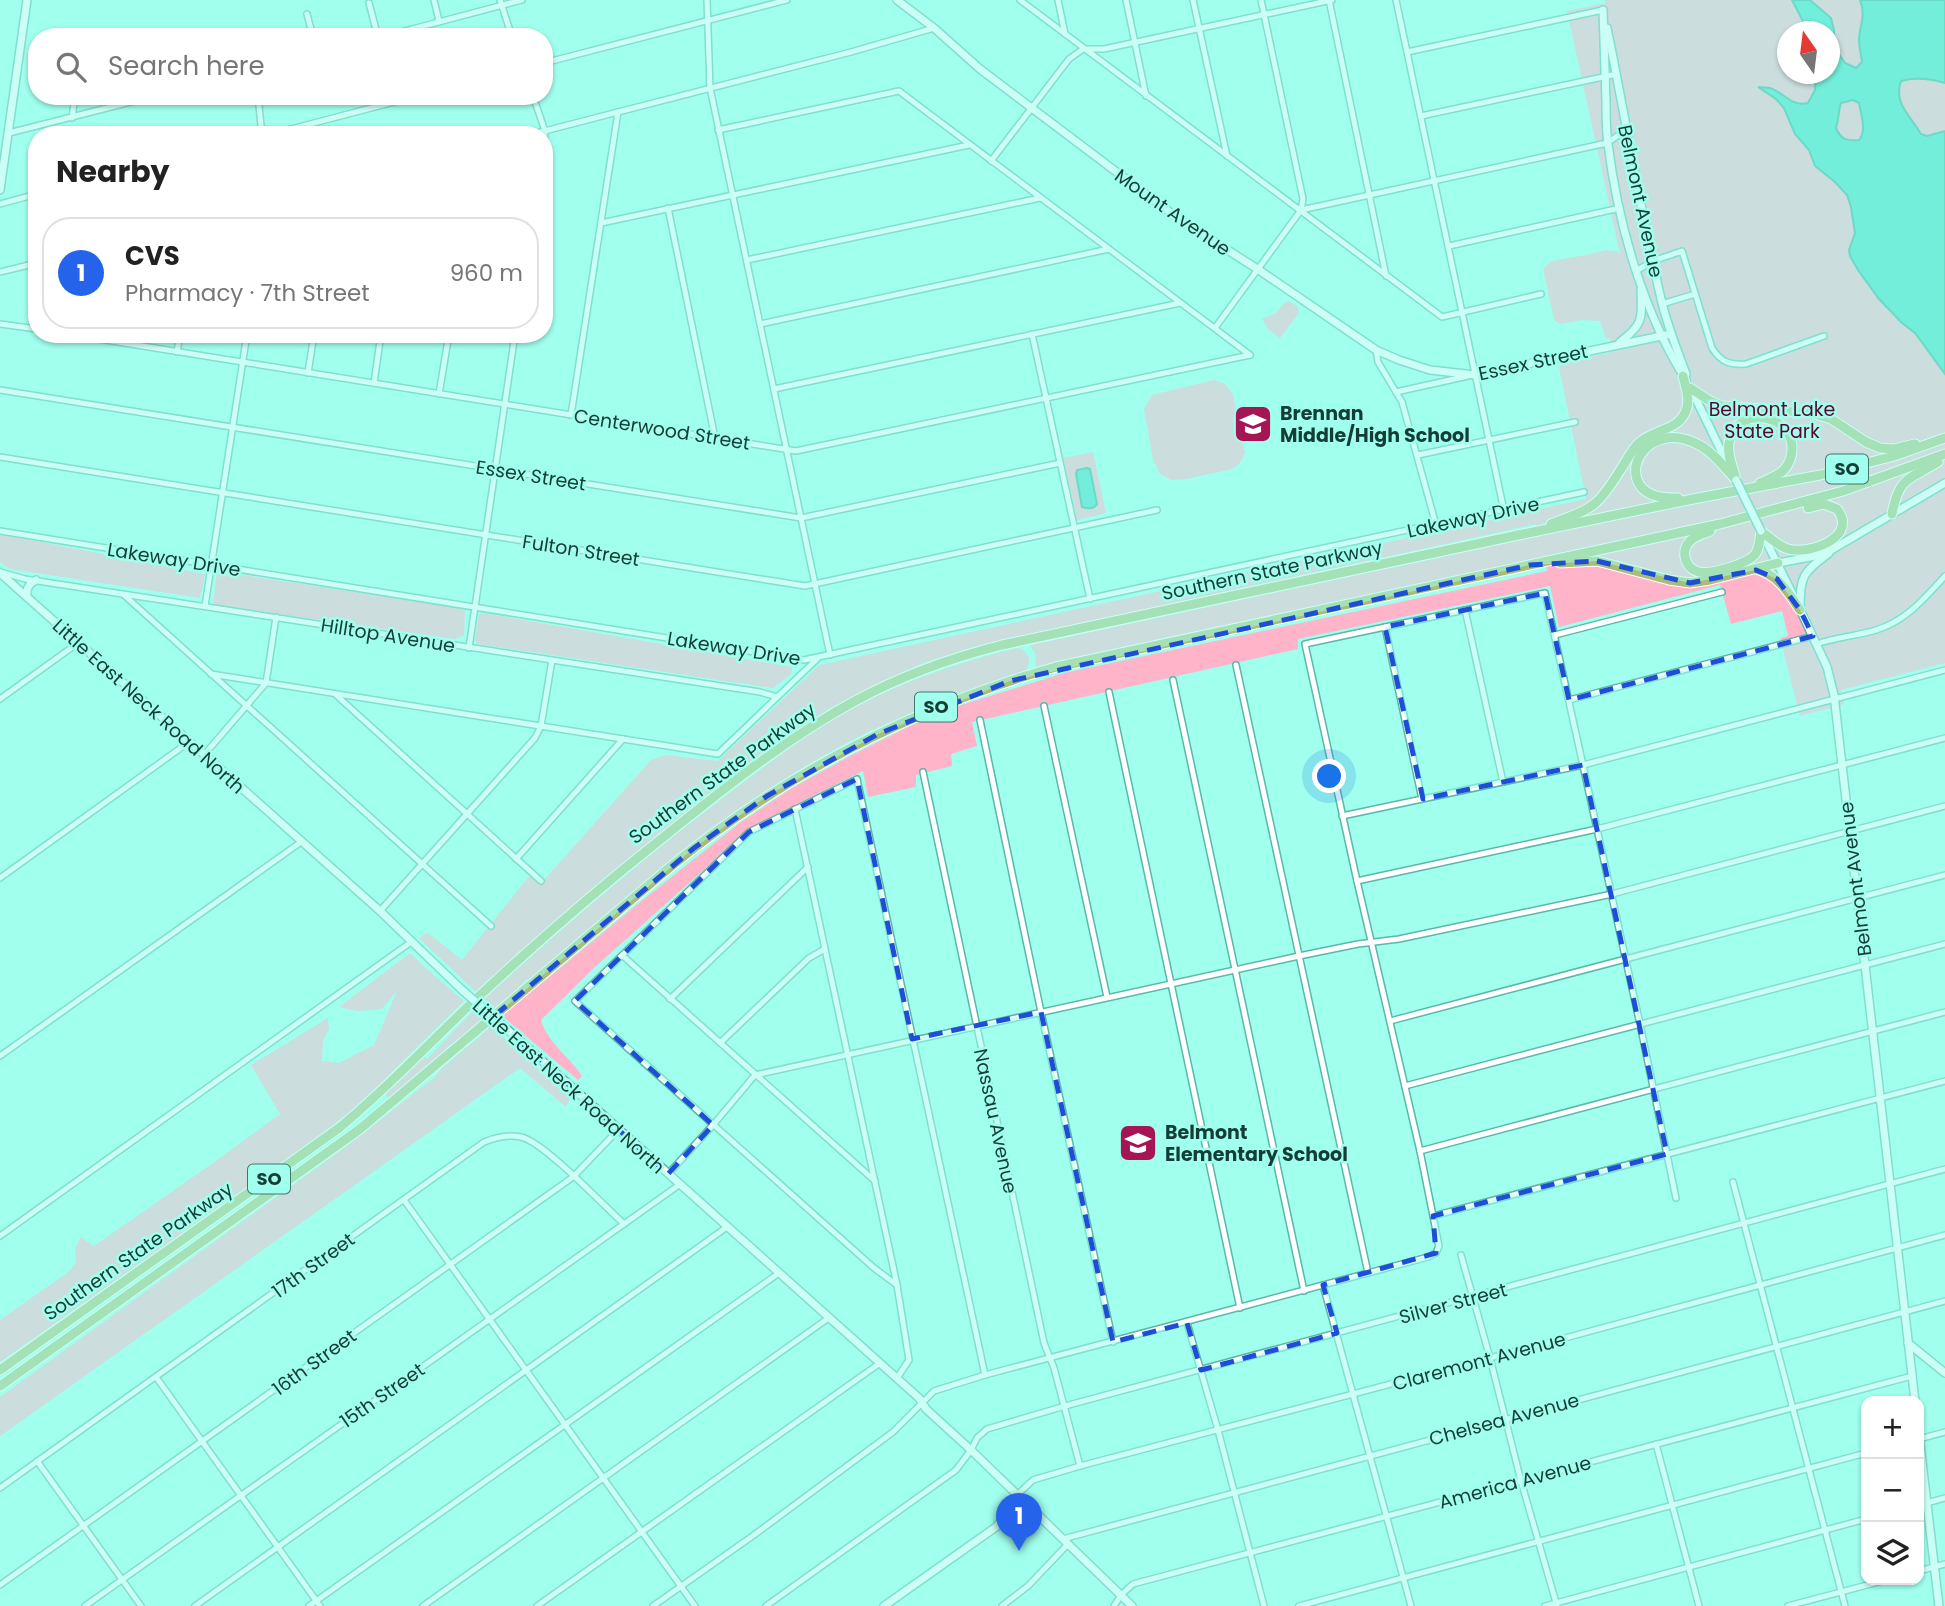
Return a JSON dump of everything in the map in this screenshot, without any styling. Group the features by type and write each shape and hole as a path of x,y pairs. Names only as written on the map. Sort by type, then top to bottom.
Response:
{"highway":[{"path":"1523,534 1583,512 1598,502 1637,444 1648,436 1675,425 1684,416 1688,401 1683,376"},
{"path":"1690,388 1722,406 1822,415 1880,448 1894,449 1945,438"},
{"path":"1736,480 1729,448 1734,430 1743,422 1758,417 1771,419 1782,425 1792,443 1787,465 1777,475 1745,489"},
{"name":"Southern State Parkway","path":"0,1370 322,1141 371,1100 523,956 697,810 781,748 848,705 883,687 927,668 995,647 1523,534 1844,470 1945,438"},
{"path":"1693,499 1657,497 1645,490 1638,479 1636,468 1639,456 1647,446 1668,439 1695,443 1713,455 1736,480"},
{"path":"1892,514 1897,492 1904,482 1945,456"},
{"name":"Southern State Parkway","path":"0,1386 360,1129 700,843 767,796 849,748 906,720 958,699 1056,667 1720,524 1859,486 1945,456"},
{"path":"1720,524 1692,538 1688,543 1685,558 1693,570 1708,572 1749,560 1758,549 1761,531 1781,546 1796,550 1814,547 1834,539 1843,525 1838,511 1828,505 1768,512"},
{"path":"1530,565 1597,561 1690,583 1778,563"},
{"path":"1751,569 1766,572 1777,579 1800,610"}],"main road":[{"path":"0,190 27,0"},
{"name":"Mount Avenue","path":"897,0 980,69 1170,212 1376,350 1430,370 1475,374"},
{"name":"Belmont Avenue","path":"1601,0 1672,358 1690,388"},
{"name":"Belmont Avenue","path":"1603,10 1607,143 1636,271 1651,309 1667,335 1690,388 1827,667 1834,699 1850,831 1914,1396"},
{"path":"1616,345 1632,334 1639,324 1642,310 1640,282"},
{"path":"1651,309 1662,304"},
{"name":"Essex Street","path":"1475,374 1667,335"},
{"path":"1800,610 1801,585 1806,572 1815,563 1840,545 1945,484"},
{"path":"1778,563 1815,556 1840,545"},
{"name":"Little East Neck Road North","path":"0,572 380,911 461,989 679,1185 897,1378 1132,1606"},
{"path":"27,596 26,590 30,583 36,580"},
{"path":"1908,1343 1943,1369"},
{"path":"884,1606 996,1527 1012,1508 1017,1494"},
{"path":"1924,1510 1939,1606"}],"street":[{"path":"434,0 439,21"},
{"path":"413,28 501,3 522,0"},
{"path":"707,0 710,88 830,654"},
{"path":"553,61 787,0"},
{"path":"1020,0 1442,317 1541,294"},
{"path":"1058,0 1065,34"},
{"path":"1126,0 1146,96"},
{"path":"1193,0 1227,156"},
{"path":"718,130 899,91 1215,328 1301,210 1303,199 1261,0"},
{"path":"991,161 1069,59 1083,49 1104,49 1330,0 1386,276"},
{"path":"1396,0 1504,510"},
{"path":"369,3 377,28"},
{"path":"501,3 509,28"},
{"path":"1407,52 1603,10"},
{"path":"307,14 311,28"},
{"path":"553,129 851,52 933,28"},
{"path":"1421,116 1616,74"},
{"path":"72,118 74,105"},
{"path":"40,126 112,105"},
{"path":"259,105 261,126"},
{"path":"302,126 383,105"},
{"path":"536,105 543,126"},
{"path":"571,415 618,112"},
{"path":"9,134 28,129"},
{"path":"1301,210 1607,143 1626,130"},
{"path":"601,223 970,145"},
{"path":"0,204 28,196"},
{"path":"747,260 1040,198"},
{"path":"668,208 715,438"},
{"path":"1449,246 1620,208"},
{"path":"760,324 1109,249"},
{"path":"1636,271 1653,261 1682,251 1712,348 1718,357 1733,365 1746,364 1824,336"},
{"path":"0,272 28,265"},
{"path":"1662,304 1695,294"},
{"path":"774,389 1180,303"},
{"path":"0,324 28,328"},
{"name":"Centerwood Street","path":"136,343 177,352 796,451 1250,355 1215,328"},
{"path":"1032,334 1090,599"},
{"path":"177,352 178,343"},
{"path":"205,607 245,343"},
{"path":"308,373 313,343"},
{"path":"374,383 380,343"},
{"path":"439,394 448,343"},
{"path":"469,648 514,343"},
{"path":"1376,350 1378,362 1402,402 1436,525"},
{"name":"Essex Street","path":"1396,392 1475,374"},
{"name":"Essex Street","path":"0,390 801,518 1060,463"},
{"path":"1418,455 1575,422"},
{"name":"Fulton Street","path":"0,457 805,586 1157,510"},
{"name":"Lakeway Drive","path":"0,531 804,660 1584,492"},
{"name":"Hilltop Avenue","path":"0,572 205,607 760,692 777,697"},
{"path":"1817,644 1890,625 1918,606 1945,576"},
{"path":"1555,635 1722,592"},
{"path":"123,593 491,926"},
{"path":"653,1606 893,1432 934,1391 1304,1291 1436,1252 1439,1246 1420,1151 1305,644 1545,593 1676,1198"},
{"path":"1465,610 1503,782"},
{"path":"204,755 266,683 276,617"},
{"path":"1385,627 1422,799"},
{"path":"1569,700 1813,636"},
{"path":"0,699 78,643"},
{"path":"211,674 718,754 818,658"},
{"path":"380,911 535,738 541,726 552,660"},
{"path":"1236,665 1368,1273"},
{"path":"1342,816 1583,765 1945,670"},
{"path":"1173,680 1304,1291"},
{"path":"1109,692 1240,1308"},
{"path":"335,694 541,881"},
{"path":"1044,706 1107,998"},
{"path":"980,720 1114,1342"},
{"path":"1357,881 1597,830 1945,738"},
{"path":"516,859 623,739"},
{"path":"0,877 189,742"},
{"name":"Nassau Avenue","path":"923,772 1041,1330 1065,1406 1080,1466"},
{"path":"897,1285 874,1268 575,1001 749,832 857,779 985,1376"},
{"path":"667,1174 755,1075 1299,956 1399,939 1612,894 1945,806"},
{"path":"795,809 897,1285 909,1360 897,1378"},
{"path":"0,1056 301,842"},
{"path":"670,999 808,867"},
{"path":"1390,1021 1945,875"},
{"path":"0,1236 411,942"},
{"path":"1405,1086 1945,944"},
{"path":"720,1042 809,958 825,949"},
{"path":"623,956 875,1181"},
{"path":"1420,1151 1945,1012"},
{"path":"1433,1216 1945,1081"},
{"name":"16th Street","path":"0,1585 573,1177 619,1129"},
{"name":"17th Street","path":"0,1488 484,1142 502,1136 529,1140 539,1146 624,1224"},
{"name":"Silver Street","path":"766,1606 956,1470 977,1438 987,1429 1945,1169"},
{"path":"1733,1182 1845,1606"},
{"name":"15th Street","path":"85,1606 679,1185"},
{"path":"404,1200 695,1606"},
{"path":"195,1606 727,1227"},
{"name":"Claremont Avenue","path":"1017,1494 1033,1480 1080,1466 1945,1235"},
{"path":"1461,1255 1557,1604"},
{"path":"309,1606 318,1603 779,1273"},
{"path":"1323,1285 1411,1606"},
{"name":"Chelsea Avenue","path":"1066,1541 1234,1492 1945,1301"},
{"path":"423,1606 830,1317"},
{"path":"1187,1323 1264,1606"},
{"path":"537,1606 880,1363"},
{"name":"America Avenue","path":"1121,1595 1133,1584 1912,1376"},
{"path":"156,1377 318,1603"},
{"path":"1924,1437 1945,1432"},
{"path":"1656,1444 1699,1606"},
{"path":"1299,1606 1861,1454"},
{"path":"37,1461 141,1606"},
{"path":"1924,1504 1945,1498"},
{"path":"1545,1606 1861,1520"},
{"path":"1002,1606 1028,1586 1066,1541"},
{"path":"1924,1570 1945,1563"},
{"path":"1788,1606 1866,1585"},
{"path":"1114,1606 1121,1595"}],"highlighted area":[{"path":"1597,561 1690,583 1756,570 1777,579 1800,610 1813,636 1569,700 1545,593 1385,627 1423,799 1583,765 1667,1154 1433,1216 1436,1253 1323,1285 1337,1333 1201,1370 1187,1323 1113,1342 1041,1012 912,1039 857,779 749,832 575,1001 713,1125 668,1174 493,1017 694,848 767,796 878,734 1010,681 1530,565"}],"green space":[{"name":"Belmont Lake State Park","path":"1605,0 1945,0 1945,663 1841,690 1844,704 1800,716 1780,638 1788,636 1782,611 1731,624 1720,585 1559,627 1550,586 1298,639 1298,649 972,722 977,746 951,754 952,766 916,775 916,787 868,797 863,771 753,826 595,967 541,1020 553,1042 582,1076 578,1080 502,1016 741,822 792,788 912,725 961,705 1064,673 1547,571 1544,557 1038,668 1031,645 1539,536 1536,524 977,646 926,662 830,708 770,750 603,881 521,952 519,950 476,992 419,938 427,932 462,960 534,870 544,880 651,760 665,755 718,761 819,665 1586,499 1559,367 1561,363 1613,352 1610,338 1606,339 1600,321 1582,320 1560,324 1554,320 1543,268 1552,261 1606,250 1620,254 1567,11 1605,3"},
{"path":"1288,301 1297,306 1299,313 1280,338 1269,330 1262,319 1276,313"},
{"path":"1214,380 1225,384 1233,394 1245,453 1240,463 1232,469 1171,480 1159,473 1153,459 1144,409 1152,395"},
{"path":"1093,452 1106,513 1077,520 1063,458"},
{"path":"0,534 205,574 200,598 10,569 0,562"},
{"path":"217,571 458,608 465,611 464,635 455,639 213,605"},
{"path":"479,614 793,667 790,675 773,688 477,644 475,640"},
{"path":"1018,648 1029,658 1029,665 1024,672 900,718 851,740 788,777 748,803 673,860 528,981 527,979 495,1010 484,999 664,844 808,736 859,705 897,687 957,665"},
{"path":"410,953 464,1001 355,1108 302,1149 0,1362 0,1320 67,1273 76,1263 75,1248 81,1237 94,1246 280,1114 251,1065 328,1018 329,1029 323,1040 322,1061 339,1063 374,1045 397,991 382,1009 358,1011 339,1007"},
{"path":"474,1010 484,1019 446,1048 447,1051 389,1100 386,1094 424,1057 427,1059"},
{"path":"492,1026 570,1099 566,1107 520,1068 0,1436 0,1397 344,1148 435,1077"}],"shaded area":[{"path":"1792,0 1810,0 1832,21 1803,21"},
{"path":"1860,0 1945,0 1945,83 1923,79 1901,81 1899,96 1904,109 1921,134 1927,136 1945,131 1945,374 1915,333 1879,299 1858,270 1849,250 1855,233 1847,195 1815,166 1809,150 1795,134 1784,108 1758,87 1770,88 1802,104 1808,103 1815,84 1840,84 1840,56 1845,63 1856,68 1862,62 1859,42 1863,15","holes":["1853,100 1859,103 1863,123 1859,140 1845,139 1840,135 1836,128 1841,103"]},
{"path":"1090,469 1097,504 1091,508 1082,507 1076,474 1077,470"}],"place":[{"name":"Brennan Middle/High School","path":"1253,424"},
{"name":"Belmont Elementary School","path":"1138,1143"},
{"name":"CVS","path":"1019,1551"}]}
